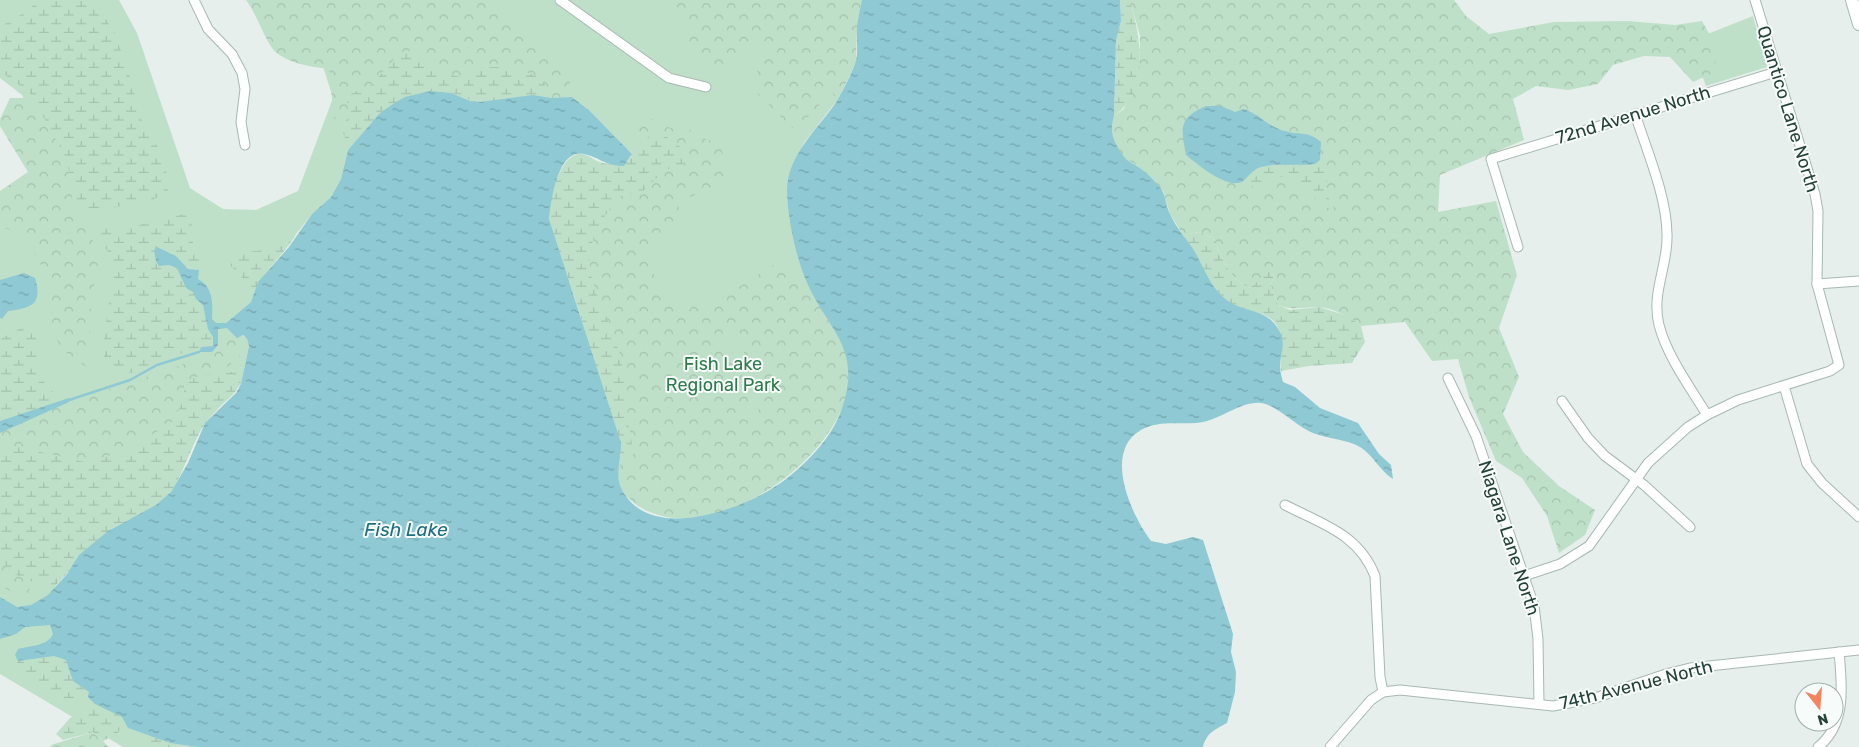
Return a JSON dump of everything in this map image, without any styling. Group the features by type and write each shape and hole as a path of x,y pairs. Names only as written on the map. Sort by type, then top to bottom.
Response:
{"street":[{"path":"194,0 208,28 232,54 242,73 245,89 241,122 245,144"},
{"path":"560,0 669,78 706,87"},
{"name":"Quantico Lane North","path":"1755,0 1815,194 1818,211 1817,284 1839,365 1830,371 1784,386"},
{"path":"1852,0 1859,24"},
{"name":"72nd Avenue North","path":"1518,247 1490,159 1776,72"},
{"path":"1635,114 1666,216 1667,252 1657,288 1656,309 1659,325 1666,343 1707,415"},
{"path":"1817,284 1859,281"},
{"name":"Niagara Lane North","path":"1448,378 1476,436 1534,606 1538,639 1539,704"},
{"path":"1524,576 1560,564 1589,546 1636,479 1668,444 1707,415 1738,400 1784,386 1807,464 1822,483 1859,517"},
{"path":"1562,401 1588,438 1605,456 1636,479 1690,527"},
{"path":"1285,505 1353,541 1370,562 1377,591 1380,677 1383,692 1370,700 1330,747"},
{"name":"74th Avenue North","path":"1383,692 1400,690 1552,706 1574,704 1690,668 1859,650"},
{"path":"1818,747 1834,730 1839,713 1839,652"}],"green space":[{"name":"Fish Lake Regional Park","path":"0,0 119,0 137,33 190,188 223,209 256,210 298,191 333,98 302,0 862,0 838,99 804,143 795,160 787,189 793,227 808,283 845,351 639,507 626,496 619,483 612,412 566,271 632,154 590,111 572,97 372,122 348,150 341,179 331,197 312,214 258,282 251,302 226,323 247,339 249,346 241,384 55,586 129,728 170,743 197,747 123,747 0,674 0,197 54,175 22,95 0,78"},
{"path":"37,0 93,0 114,31 130,77 141,118 165,160 168,191 151,201 94,211 78,203 65,156 30,93 0,71 0,27 30,9"},
{"path":"246,0 481,0 520,36 571,78 567,96 551,98 541,77 509,68 482,69 460,78 438,70 427,60 401,52 371,85 350,94 349,116 342,126 334,118 329,69 290,61 277,53 268,42"},
{"path":"668,0 862,0 857,25 856,63 838,99 830,91 811,115 792,128 755,91 765,30 750,45 736,52 738,66 732,70 704,62 691,49 682,11"},
{"path":"1120,0 1130,0 1137,30 1140,62 1134,92 1126,105 1114,116 1116,40 1121,21"},
{"path":"1130,0 1454,0 1466,16 1489,34 1554,22 1628,21 1675,25 1702,21 1716,46 1715,72 1693,82 1670,57 1644,56 1613,65 1598,84 1568,90 1536,86 1513,99 1524,140 1440,175 1438,212 1496,201 1517,275 1499,328 1519,377 1503,414 1523,452 1559,486 1595,510 1585,535 1559,553 1547,516 1522,478 1496,461 1469,397 1458,359 1432,361 1405,322 1361,326 1346,316 1323,307 1293,308 1278,305 1271,286 1274,274 1250,288 1231,274 1213,238 1199,232 1183,235 1170,214 1163,191 1139,167 1124,158 1112,139 1110,127 1114,116 1124,109 1140,59 1140,36"},
{"path":"1753,16 1767,67 1706,86 1690,41"},
{"path":"412,51 427,60 438,70 460,77 482,69 500,67 541,77 551,98 543,96 480,102 442,91 422,92 404,98 387,108 373,121 355,143 347,143 341,127 349,116 347,98 350,94 371,85 401,52"},
{"path":"10,98 28,98 47,124 65,156 70,176 73,208 100,252 91,303 89,369 64,351 50,330 53,284 37,259 29,238 0,226 0,191 28,172 0,126 0,119"},
{"name":"Fish Lake Regional Park","path":"648,117 670,128 680,124 707,140 719,142 731,178 678,203 682,225 654,244 650,264 657,282 670,298 690,304 718,301 779,261 796,274 815,298 840,338 849,362 846,396 830,430 804,462 771,488 733,508 695,518 660,515 630,499 621,487 619,472 621,462 633,455 620,354 589,272 589,248 603,216 619,196 642,192 665,170 651,135 639,144 630,135 637,121","holes":["734,321 741,335 743,351 764,384 761,405 752,421 743,419 749,400 744,378 725,351 722,328"]},
{"path":"651,135 667,137 683,149 685,164 665,170 642,192 619,196 602,221 593,241 590,259 591,276 612,331 623,369 626,409 633,455 621,462 618,437 577,304 555,243 550,226 549,212 555,183 569,159 575,155 582,154 606,164 629,161 639,144"},
{"path":"1320,160 1327,168 1327,196 1334,205 1333,211 1299,187 1288,175 1272,180 1262,189 1253,188 1249,173 1261,167 1315,164"},
{"path":"187,213 192,223 193,243 205,262 199,270 188,269 176,256 157,247 159,266 169,265 177,268 186,288 193,292 196,299 203,304 208,329 213,337 213,346 198,348 158,361 131,373 120,373 108,365 102,352 114,265 98,232 106,228 131,227"},
{"path":"1199,232 1213,238 1231,274 1250,288 1269,271 1274,274 1271,286 1278,305 1290,310 1319,307 1348,316 1361,326 1365,342 1352,363 1309,366 1281,371 1282,341 1275,323 1265,315 1231,304 1216,291 1183,235"},
{"path":"296,234 267,271 253,296 245,289 244,280 230,265 230,254 257,251"},
{"path":"25,326 37,330 35,346 39,357 39,374 49,390 69,398 4,420 0,418 0,339"},
{"path":"219,338 237,338 240,356 225,369 201,375 184,398 173,422 123,452 85,462 9,445 0,451 0,433 8,428 69,402 174,368 212,352 218,345"},
{"path":"244,371 237,390 208,419 196,439 171,492 159,504 114,527 99,538 55,586 22,578 8,568 0,553 0,451 9,445 85,462 123,453 173,422 184,398 184,383 201,375"},
{"path":"0,554 8,570 31,582 27,599 0,586"},
{"path":"54,656 66,660 73,681 89,692 88,697 69,703 13,670 18,661"},
{"path":"95,704 122,717 125,722 117,734 103,741 93,732 63,740 56,734 70,718"},
{"path":"93,732 109,747 50,747 51,745"},
{"path":"149,735 170,743 197,747 145,747"}],"water":[{"name":"Fish Lake","path":"862,0 1120,0 1121,21 1116,40 1112,127 1114,140 1119,149 1126,158 1154,180 1161,189 1172,219 1195,252 1218,292 1237,306 1265,316 1277,327 1283,343 1280,367 1283,382 1295,387 1320,408 1358,423 1379,454 1391,465 1393,479 1360,447 1349,442 1313,433 1274,408 1261,403 1247,404 1199,423 1165,423 1149,426 1129,440 1123,453 1122,468 1124,484 1136,516 1151,541 1166,544 1193,537 1203,540 1233,634 1231,652 1236,672 1235,692 1227,723 1206,738 1203,747 197,747 170,743 128,728 122,717 95,704 88,697 89,692 73,681 66,660 54,656 18,661 15,655 18,649 43,643 51,638 53,634 50,625 25,627 16,634 0,639 0,597 17,607 31,605 48,595 67,574 79,555 108,531 156,505 171,492 188,463 205,423 236,393 241,384 249,346 247,339 243,335 237,338 227,328 218,329 218,345 212,352 199,352 201,347 213,346 213,337 208,329 203,305 196,299 193,292 186,288 177,268 169,265 159,266 154,250 157,247 176,256 188,269 199,270 198,279 207,286 211,296 212,319 216,323 226,323 251,302 258,282 289,247 312,214 331,197 341,179 348,150 380,113 405,97 430,91 451,93 470,101 480,102 533,95 551,98 572,97 590,111 632,154 624,166 612,165 584,154 575,154 567,159 557,178 549,219 621,443 620,485 633,504 651,515 674,518 699,516 724,510 748,501 786,479 811,456 833,428 842,408 847,388 848,370 841,342 808,285 796,251 787,191 788,177 798,153 831,110 853,68 857,56 857,26"},
{"path":"1206,106 1221,106 1235,112 1244,109 1279,129 1312,136 1321,142 1320,160 1315,164 1261,167 1253,171 1243,181 1237,183 1222,180 1186,155 1183,131 1186,120 1197,110"},
{"path":"24,273 35,278 38,294 34,303 23,308 8,311 2,319 0,318 0,280"},
{"path":"69,398 69,402 0,433 0,421"}],"waterway":[{"path":"69,400 130,380 157,365 199,352"}]}
